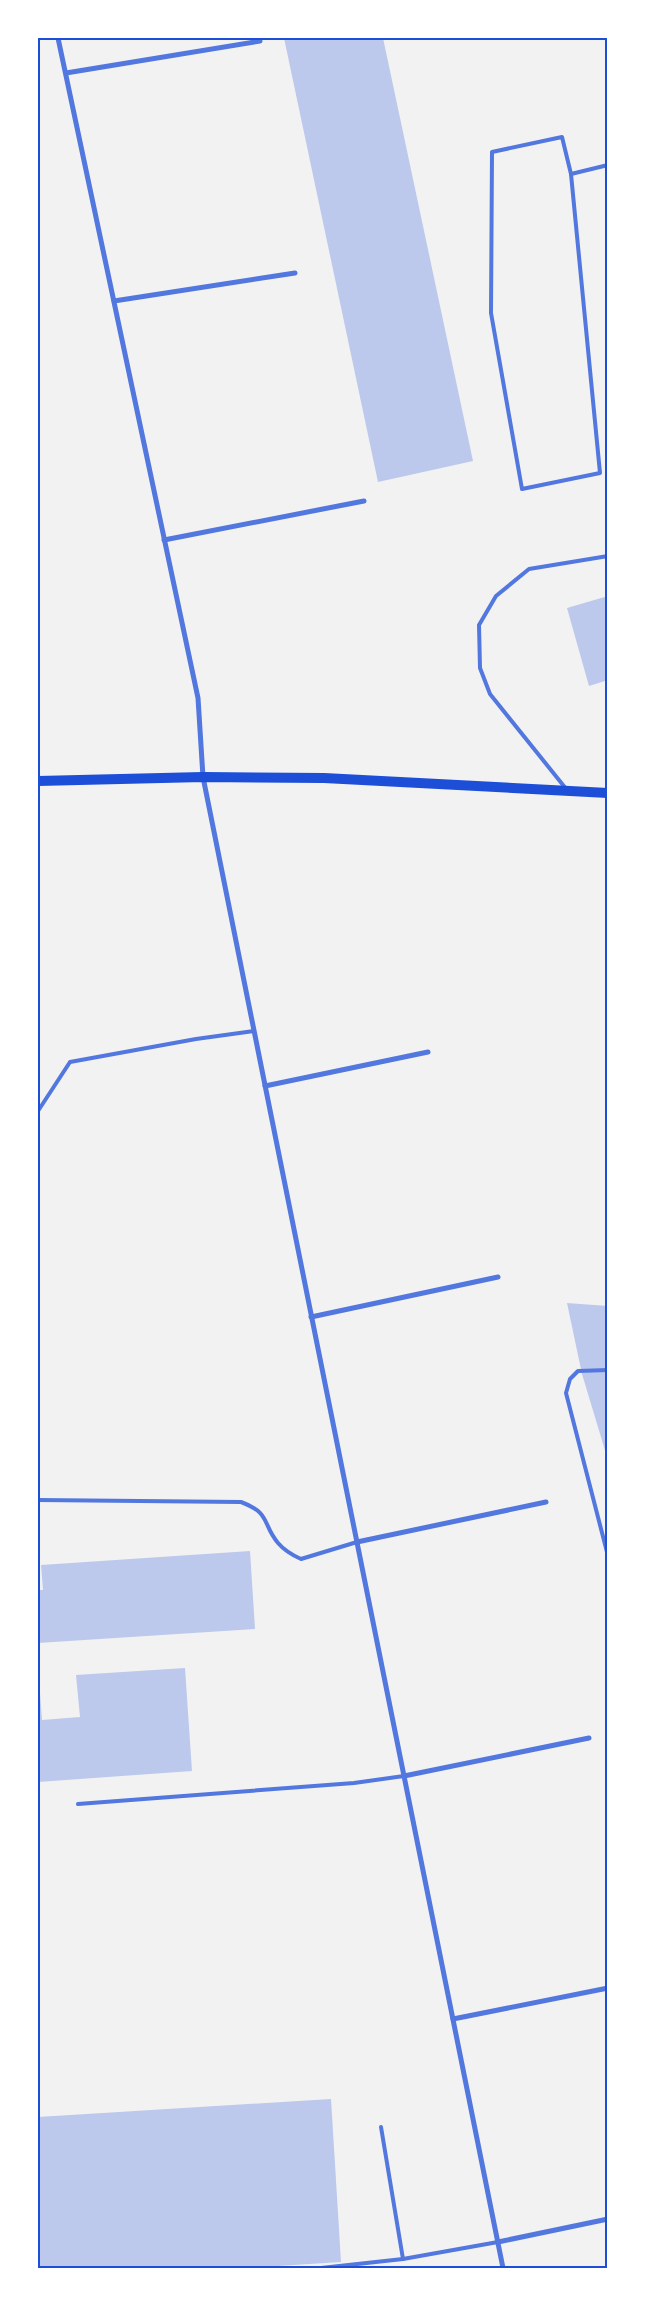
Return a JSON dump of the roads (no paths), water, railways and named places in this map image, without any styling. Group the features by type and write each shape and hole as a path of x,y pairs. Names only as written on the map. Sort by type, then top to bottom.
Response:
{"main road":[{"path":"38,781 203,777 324,778 608,793"}],"street":[{"path":"58,38 198,698 203,777 503,2268"},
{"path":"66,73 260,41"},
{"path":"114,301 295,273"},
{"path":"164,540 364,501"},
{"path":"265,1086 428,1052"},
{"path":"311,1316 498,1277"},
{"path":"357,1542 546,1502"},
{"path":"404,1776 589,1738"},
{"path":"453,2019 608,1988"},
{"path":"498,2242 608,2219"}],"lane":[{"path":"562,137 571,174 600,473 522,489 491,312 492,152 562,137"},
{"path":"571,174 608,165"},
{"path":"568,791 490,694 480,668 479,625 496,596 529,568 608,556"},
{"path":"38,1111 70,1062 196,1039 254,1031"},
{"path":"608,1370 578,1371 570,1379 566,1393 608,1556"},
{"path":"38,1500 241,1502 255,1507 266,1518 277,1542 301,1559 357,1542"},
{"path":"78,1804 354,1783 404,1776"},
{"path":"381,2127 403,2259"},
{"path":"322,2268 403,2259 498,2242"}]}
